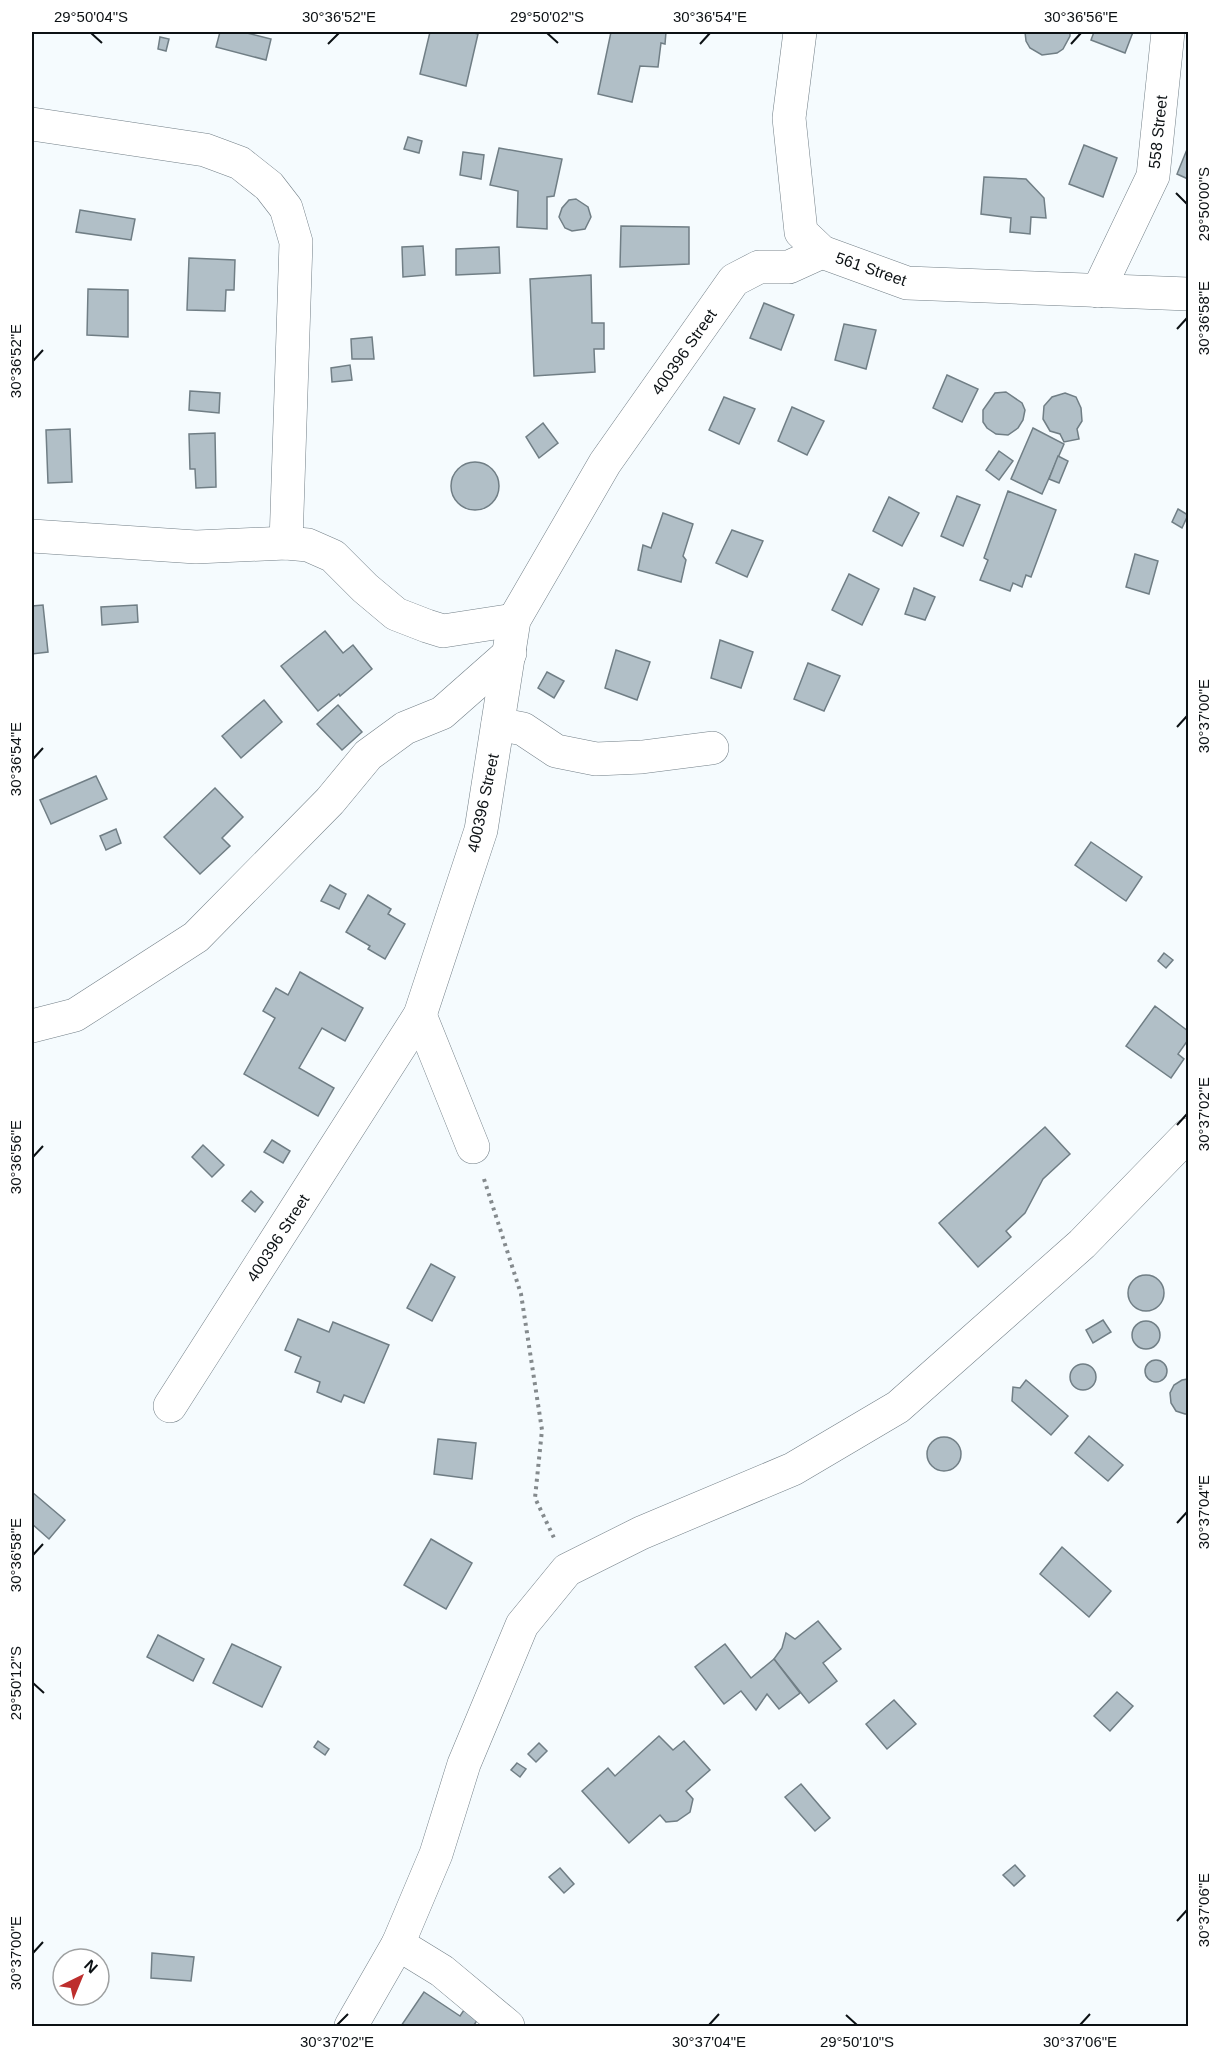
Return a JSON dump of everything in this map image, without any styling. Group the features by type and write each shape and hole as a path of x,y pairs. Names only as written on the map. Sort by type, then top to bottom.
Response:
{"street":[{"name":"561 Street","path":"800,32 789,118 801,232 822,252 907,283 1188,294"},
{"name":"558 Street","path":"1098,291 1153,176 1168,32"},
{"path":"32,124 205,150 240,163 269,186 286,208 296,242 286,543"},
{"name":"400396 Street","path":"170,1406 420,1016 481,830 514,620 605,463 734,280 759,267 789,267 822,252"},
{"path":"32,536 196,547 286,543 308,545 333,556 365,588 396,614 426,626 442,631 514,620"},
{"path":"32,1026 75,1015 196,937 330,801 368,755 405,728 442,713 510,653"},
{"path":"498,724 523,729 556,751 596,759 642,757 712,748"},
{"path":"420,1016 473,1147"},
{"path":"351,2026 398,1944 436,1854 464,1764 522,1625 567,1570 641,1533 794,1469 898,1407 1082,1244 1188,1135"},
{"path":"398,1944 442,1971 508,2026"}],"path":[{"path":"473,1147 521,1294 542,1430 535,1498 555,1540"}],"building":[{"path":"220,32 243,32 271,39 266,60 216,47"},
{"path":"430,32 478,34 466,86 420,74"},
{"path":"611,32 666,32 665,44 661,43 658,67 640,66 632,102 598,94"},
{"path":"1025,32 1070,32 1070,36 1063,49 1057,53 1042,55 1030,48"},
{"path":"1094,32 1133,32 1125,53 1091,40"},
{"path":"160,37 169,39 166,51 158,49"},
{"path":"408,137 422,141 419,153 404,149"},
{"path":"1084,145 1117,158 1103,197 1069,184"},
{"path":"1188,147 1188,179 1177,174"},
{"path":"499,148 562,159 554,196 547,197 547,229 517,227 518,191 490,185"},
{"path":"463,152 484,155 481,179 460,175"},
{"path":"984,177 1026,179 1044,198 1046,218 1031,217 1030,234 1010,232 1011,218 981,214"},
{"path":"576,199 588,207 591,217 585,229 572,231 565,228 559,217 562,208 569,200"},
{"path":"80,210 135,219 131,240 76,232"},
{"path":"621,226 689,227 689,264 620,267"},
{"path":"423,246 425,275 403,277 402,247"},
{"path":"499,247 500,273 456,275 456,249"},
{"path":"189,258 235,260 234,290 226,290 225,311 187,310"},
{"path":"591,275 592,323 604,323 604,349 594,349 595,372 534,376 530,279"},
{"path":"88,289 128,290 128,337 87,335"},
{"path":"764,303 794,315 781,350 750,338"},
{"path":"844,324 876,330 866,369 835,360"},
{"path":"372,337 374,359 352,359 351,339"},
{"path":"350,365 352,380 332,382 331,368"},
{"path":"947,375 978,389 962,422 933,408"},
{"path":"190,391 220,393 219,413 189,410"},
{"path":"1006,392 1022,403 1025,410 1023,420 1018,428 1008,435 996,434 983,422 983,410 995,393"},
{"path":"1065,393 1076,397 1081,408 1082,421 1077,429 1079,439 1064,442 1060,434 1050,431 1043,419 1044,406 1052,397"},
{"path":"724,397 755,409 739,444 709,430"},
{"path":"792,407 824,421 807,455 778,441"},
{"path":"543,423 558,443 539,458 526,437"},
{"path":"1033,428 1064,444 1042,494 1011,479"},
{"path":"70,429 72,482 48,483 46,430"},
{"path":"215,433 216,487 196,488 195,469 190,469 189,434"},
{"path":"999,451 1013,461 999,480 986,470"},
{"path":"1058,456 1068,461 1059,483 1049,479"},
{"path":"475,462 492,469 499,486 492,503 475,510 458,503 451,486 458,469"},
{"path":"1008,491 1056,510 1031,577 1026,575 1022,587 1013,583 1010,591 980,580 988,560 984,558"},
{"path":"957,496 980,505 963,546 941,536"},
{"path":"889,497 919,513 902,546 873,531"},
{"path":"1178,509 1188,515 1182,528 1172,522"},
{"path":"663,513 693,524 683,556 686,560 681,582 638,570 643,545 651,548"},
{"path":"732,530 763,541 747,577 716,563"},
{"path":"1135,554 1158,561 1149,594 1126,587"},
{"path":"849,574 879,589 862,625 832,610"},
{"path":"914,588 935,597 925,620 905,614"},
{"path":"43,605 48,652 32,654 32,606"},
{"path":"137,605 138,622 102,625 101,607"},
{"path":"325,631 343,653 353,645 372,669 318,711 281,666"},
{"path":"720,640 753,652 741,688 711,678"},
{"path":"616,650 650,662 637,700 605,688"},
{"path":"808,663 840,676 824,711 794,699"},
{"path":"547,672 564,681 554,698 538,688"},
{"path":"264,700 282,722 241,758 222,736"},
{"path":"338,705 362,732 342,750 317,724"},
{"path":"96,776 107,799 51,824 40,800"},
{"path":"215,788 243,817 222,838 230,846 200,874 164,837"},
{"path":"116,829 121,843 106,850 100,836"},
{"path":"1091,842 1142,877 1126,901 1075,865"},
{"path":"330,885 346,894 339,909 321,901"},
{"path":"368,895 391,909 388,914 405,924 385,959 368,949 370,946 346,932"},
{"path":"1164,953 1173,960 1166,968 1158,961"},
{"path":"300,972 363,1008 345,1041 322,1028 299,1068 334,1088 318,1116 244,1074 275,1018 263,1011 276,988 288,995"},
{"path":"1155,1006 1188,1031 1188,1040 1178,1054 1184,1059 1171,1078 1126,1046"},
{"path":"1045,1127 1070,1154 1043,1179 1025,1213 1006,1231 1011,1237 978,1267 939,1223"},
{"path":"272,1140 290,1151 283,1163 264,1152"},
{"path":"203,1145 224,1165 212,1177 192,1157"},
{"path":"251,1191 263,1202 255,1212 242,1201"},
{"path":"431,1264 455,1277 432,1321 407,1308"},
{"path":"1146,1275 1159,1280 1164,1293 1159,1306 1146,1311 1133,1306 1128,1293 1133,1280"},
{"path":"298,1319 329,1332 333,1322 389,1345 364,1403 344,1395 341,1402 317,1392 320,1382 295,1372 301,1357 285,1350"},
{"path":"1103,1320 1111,1332 1093,1343 1086,1330"},
{"path":"1146,1321 1156,1325 1160,1335 1156,1345 1146,1349 1136,1345 1132,1335 1136,1325"},
{"path":"1156,1360 1164,1363 1167,1371 1164,1379 1156,1382 1148,1379 1145,1371 1148,1363"},
{"path":"1083,1364 1092,1368 1096,1377 1092,1386 1083,1390 1074,1386 1070,1377 1074,1368"},
{"path":"1188,1379 1188,1414 1185,1414 1176,1411 1171,1403 1170,1393 1174,1385"},
{"path":"1026,1380 1068,1416 1051,1435 1012,1401 1013,1387 1020,1388"},
{"path":"1089,1436 1123,1465 1108,1481 1075,1453"},
{"path":"944,1437 956,1442 961,1454 956,1466 944,1471 932,1466 927,1454 932,1442"},
{"path":"438,1439 476,1443 472,1479 434,1474"},
{"path":"32,1492 65,1520 49,1539 32,1524"},
{"path":"431,1539 472,1563 446,1609 404,1585"},
{"path":"1062,1547 1111,1591 1089,1617 1040,1574"},
{"path":"818,1621 841,1649 823,1663 837,1681 809,1703 774,1659 782,1648 786,1633 795,1639"},
{"path":"158,1635 204,1659 193,1681 147,1657"},
{"path":"232,1644 281,1667 262,1707 213,1683"},
{"path":"725,1644 751,1678 774,1659 800,1693 779,1709 767,1694 756,1710 741,1691 724,1704 695,1667"},
{"path":"1117,1692 1133,1706 1110,1731 1094,1716"},
{"path":"894,1700 916,1724 887,1749 866,1724"},
{"path":"659,1736 673,1750 684,1741 710,1770 686,1791 693,1799 690,1812 677,1821 666,1822 660,1815 629,1843 582,1791 608,1768 615,1776"},
{"path":"318,1741 329,1749 325,1755 314,1747"},
{"path":"539,1743 547,1751 536,1762 528,1754"},
{"path":"517,1763 526,1769 520,1777 511,1770"},
{"path":"801,1784 830,1818 815,1831 785,1797"},
{"path":"1015,1865 1025,1876 1014,1886 1003,1875"},
{"path":"560,1868 574,1884 564,1893 549,1877"},
{"path":"152,1953 194,1957 191,1981 151,1978"},
{"path":"424,1992 460,2016 464,2010 478,2019 474,2025 476,2026 401,2026"}]}
